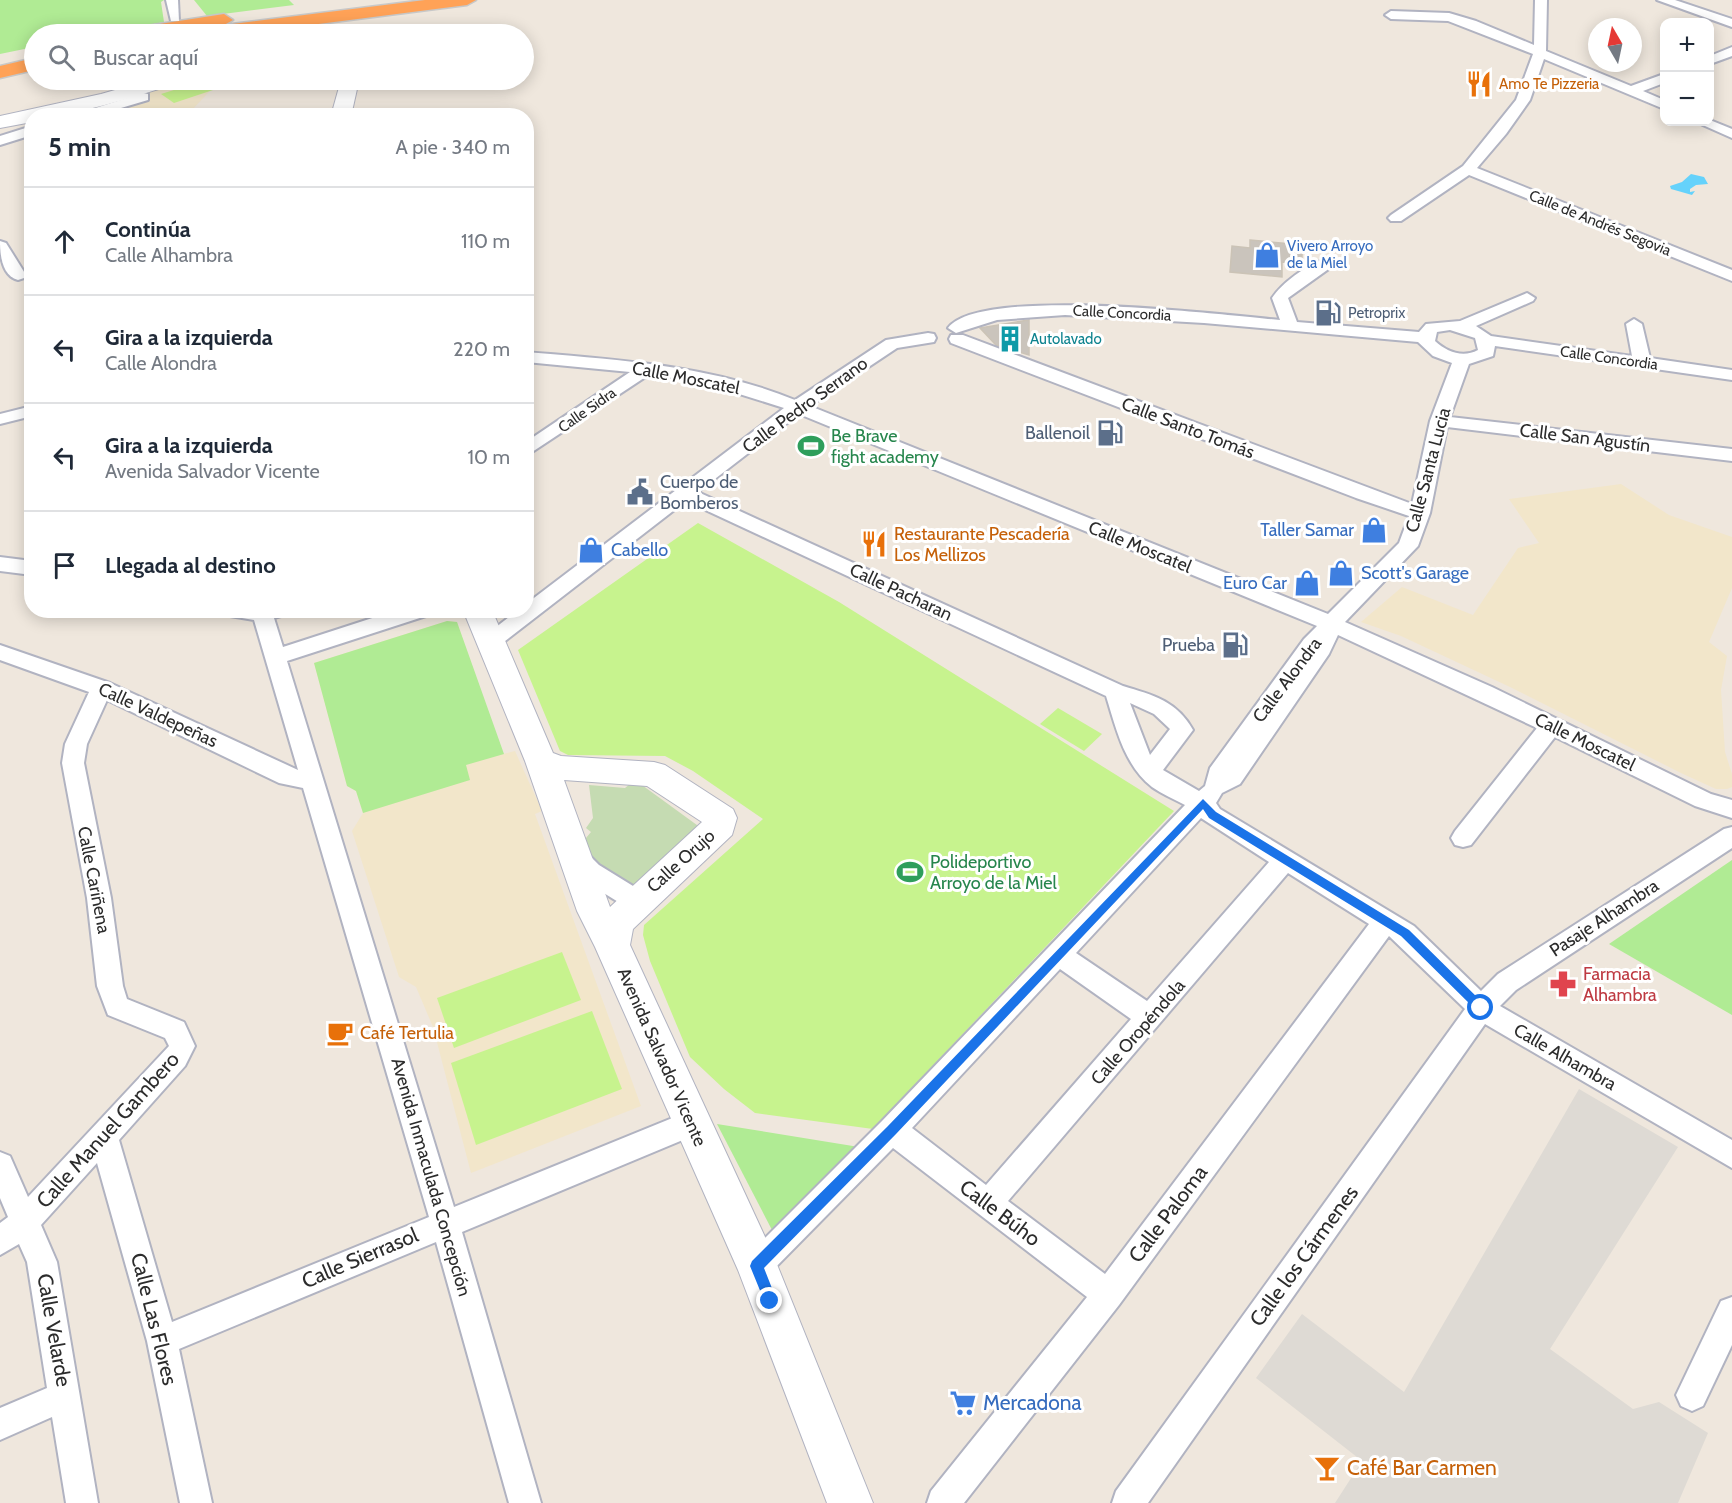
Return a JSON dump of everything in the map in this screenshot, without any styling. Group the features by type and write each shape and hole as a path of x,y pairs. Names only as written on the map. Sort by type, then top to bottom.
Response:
{"highway":[{"path":"206,24 380,0"},
{"path":"279,24 467,0"},
{"path":"0,59 24,55"},
{"path":"0,72 24,66"}],"street":[{"path":"172,0 175,18"},
{"path":"1396,218 1468,169 1501,131 1523,100 1540,52 1541,0"},
{"path":"1663,0 1732,23"},
{"path":"1391,15 1449,17 1540,52 1660,103"},
{"path":"1714,58 1732,51"},
{"path":"1632,91 1660,80"},
{"path":"65,108 134,90"},
{"path":"343,108 348,90"},
{"path":"105,108 143,97"},
{"path":"0,122 24,118"},
{"path":"1713,126 1732,134"},
{"path":"0,141 24,133"},
{"name":"Calle de Andrés Segovia","path":"1468,169 1732,276"},
{"path":"0,246 24,272"},
{"path":"1290,325 1280,298 1286,290 1324,265"},
{"path":"0,280 24,273"},
{"path":"1462,326 1527,298"},
{"name":"Calle Concordia","path":"957,334 973,319 1069,310 1220,318 1425,338"},
{"path":"1634,324 1642,362"},
{"name":"Calle Pedro Serrano","path":"534,609 687,494 798,406 892,344 928,338 928,329 936,325 957,334"},
{"path":"1462,326 1481,334 1486,340 1487,352 1481,356 1462,359 1439,353 1431,348 1425,338 1432,328 1462,326"},
{"name":"Calle Santo Tomás","path":"957,334 1363,494 1420,513"},
{"name":"Calle Concordia","path":"1486,340 1732,375"},
{"name":"Calle Moscatel","path":"534,358 647,368 703,377 798,406 1332,624 1552,726 1703,800 1732,809"},
{"name":"Calle Santa Lucia","path":"1332,624 1408,546 1420,513 1439,421 1462,359"},
{"name":"Calle Sidra","path":"534,446 647,368"},
{"path":"0,419 24,413"},
{"name":"Calle San Agustín","path":"1439,421 1732,455"},
{"name":"Calle Pacharan","path":"687,494 1115,691 1162,706 1175,716 1182,730 1150,770"},
{"path":"0,564 24,567"},
{"name":"Avenida Inmaculada Concepción","path":"268,618 313,781 445,1223 525,1503"},
{"path":"277,656 397,618"},
{"name":"Avenida Salvador Vicente","path":"480,618 541,761 594,911 612,945 757,1266 850,1503"},
{"name":"Calle Pedro Serrano","path":"489,643 522,618"},
{"name":"Calle Alondra","path":"757,1266 892,1130 1210,794 1224,765 1311,645 1332,624"},
{"name":"Calle Valdepeñas","path":"0,652 102,688 287,777 313,781"},
{"name":"Calle Cariñena","path":"102,688 76,744 73,762 98,888 108,952 110,992 117,1007 175,1030 180,1036"},
{"path":"1115,691 1136,754 1160,781 1210,794"},
{"path":"1463,838 1552,726"},
{"name":"Calle Orujo","path":"541,761 556,768 654,774 721,818 720,826 637,901 616,924 612,945"},
{"name":"Calle Alhambra","path":"1210,794 1212,815 1405,933 1481,1008 1732,1155"},
{"name":"Pasaje Alhambra","path":"1481,1008 1507,982 1732,836"},
{"path":"576,856 590,872 637,901"},
{"name":"Calle Oropéndola","path":"988,1204 1286,859"},
{"name":"Calle Paloma","path":"943,1503 1108,1295 1386,920"},
{"path":"1058,954 1150,1018"},
{"name":"Calle los Cármenes","path":"1128,1503 1481,1008"},
{"name":"Calle Manuel Gambero","path":"0,1241 26,1220 176,1058 182,1046 180,1036"},
{"name":"Calle Sierrasol","path":"162,1341 692,1123"},
{"name":"Calle Búho","path":"892,1130 1108,1295"},
{"name":"Calle Las Flores","path":"104,1137 162,1341 196,1503"},
{"name":"Calle Velarde","path":"0,1165 26,1220 42,1262 82,1503"},
{"path":"1692,1395 1732,1312"},
{"path":"0,1424 65,1396"}],"shaded area":[{"path":"145,90 211,90 194,108 85,108"},
{"path":"1621,484 1669,515 1732,537 1732,588 1709,642 1727,656 1721,690 1725,752 1732,774 1732,787 1727,789 1716,789 1510,687 1401,636 1361,622 1402,587 1473,615 1518,548 1539,543 1509,499"},
{"path":"447,621 457,622 503,754 515,751 542,811 535,814 641,1106 471,1173 433,1027 416,987 399,977 352,831 363,813 356,791 347,786 314,663"},
{"path":"1579,1089 1678,1147 1550,1349 1633,1409 1659,1402 1708,1433 1678,1503 1335,1503 1362,1461 1256,1378 1302,1314 1404,1392"}],"green space":[{"path":"0,0 164,0 161,2 164,22 153,24 24,24 24,49 0,54"},
{"path":"194,0 289,0 294,5 207,16"},
{"path":"174,90 213,90 174,103 161,94"},
{"name":"Polideportivo Arroyo de la Miel","path":"698,523 839,602 1174,811 873,1129 755,1113 724,1089 690,1057 650,961 643,935 644,925 763,819 693,771 665,756 568,755 560,751 518,650"},
{"path":"447,621 457,622 504,754 466,765 470,780 363,813 356,791 347,786 314,663"},
{"path":"1058,708 1102,734 1084,751 1040,724"},
{"path":"635,780 701,828 634,886 587,858 581,844 591,832 586,828 593,818 589,785 625,788"},
{"path":"1732,860 1732,1015 1609,944"},
{"path":"562,952 581,1000 454,1048 437,998"},
{"path":"592,1011 622,1089 476,1145 451,1063"},
{"path":"717,1124 859,1147 772,1230"}],"water":[{"path":"1691,174 1704,177 1708,184 1696,185 1690,189 1690,192 1695,191 1692,195 1671,189 1670,186 1682,182"}],"building":[{"name":"Vivero Arroyo de la Miel","path":"1250,240 1302,245 1302,264 1282,262 1282,277 1230,272 1232,246 1250,248"},
{"name":"Autolavado","path":"1029,320 1029,355 996,345 980,328"}],"place":[{"name":"Amo Te Pizzeria","path":"1479,84"},
{"name":"Vivero Arroyo de la Miel","path":"1267,255"},
{"name":"Petroprix","path":"1328,313"},
{"name":"Autolavado","path":"1010,339"},
{"name":"Ballenoil","path":"1110,433"},
{"name":"Be Brave fight academy","path":"811,446"},
{"name":"Cuerpo de Bomberos","path":"640,492"},
{"name":"Taller Samar","path":"1374,530"},
{"name":"Restaurante Pescadería Los Mellizos","path":"874,544"},
{"name":"Cabello","path":"591,550"},
{"name":"Scott's Garage","path":"1341,573"},
{"name":"Euro Car","path":"1307,583"},
{"name":"Prueba","path":"1235,645"},
{"name":"Polideportivo Arroyo de la Miel","path":"910,872"},
{"name":"Farmacia Alhambra","path":"1563,984"},
{"name":"Café Tertulia","path":"340,1033"},
{"name":"Mercadona","path":"963,1403"},
{"name":"Café Bar Carmen","path":"1327,1468"}],"route":[{"path":"770,1301 757,1266 892,1130 1203,802 1212,815 1405,933 1481,1008"}]}
